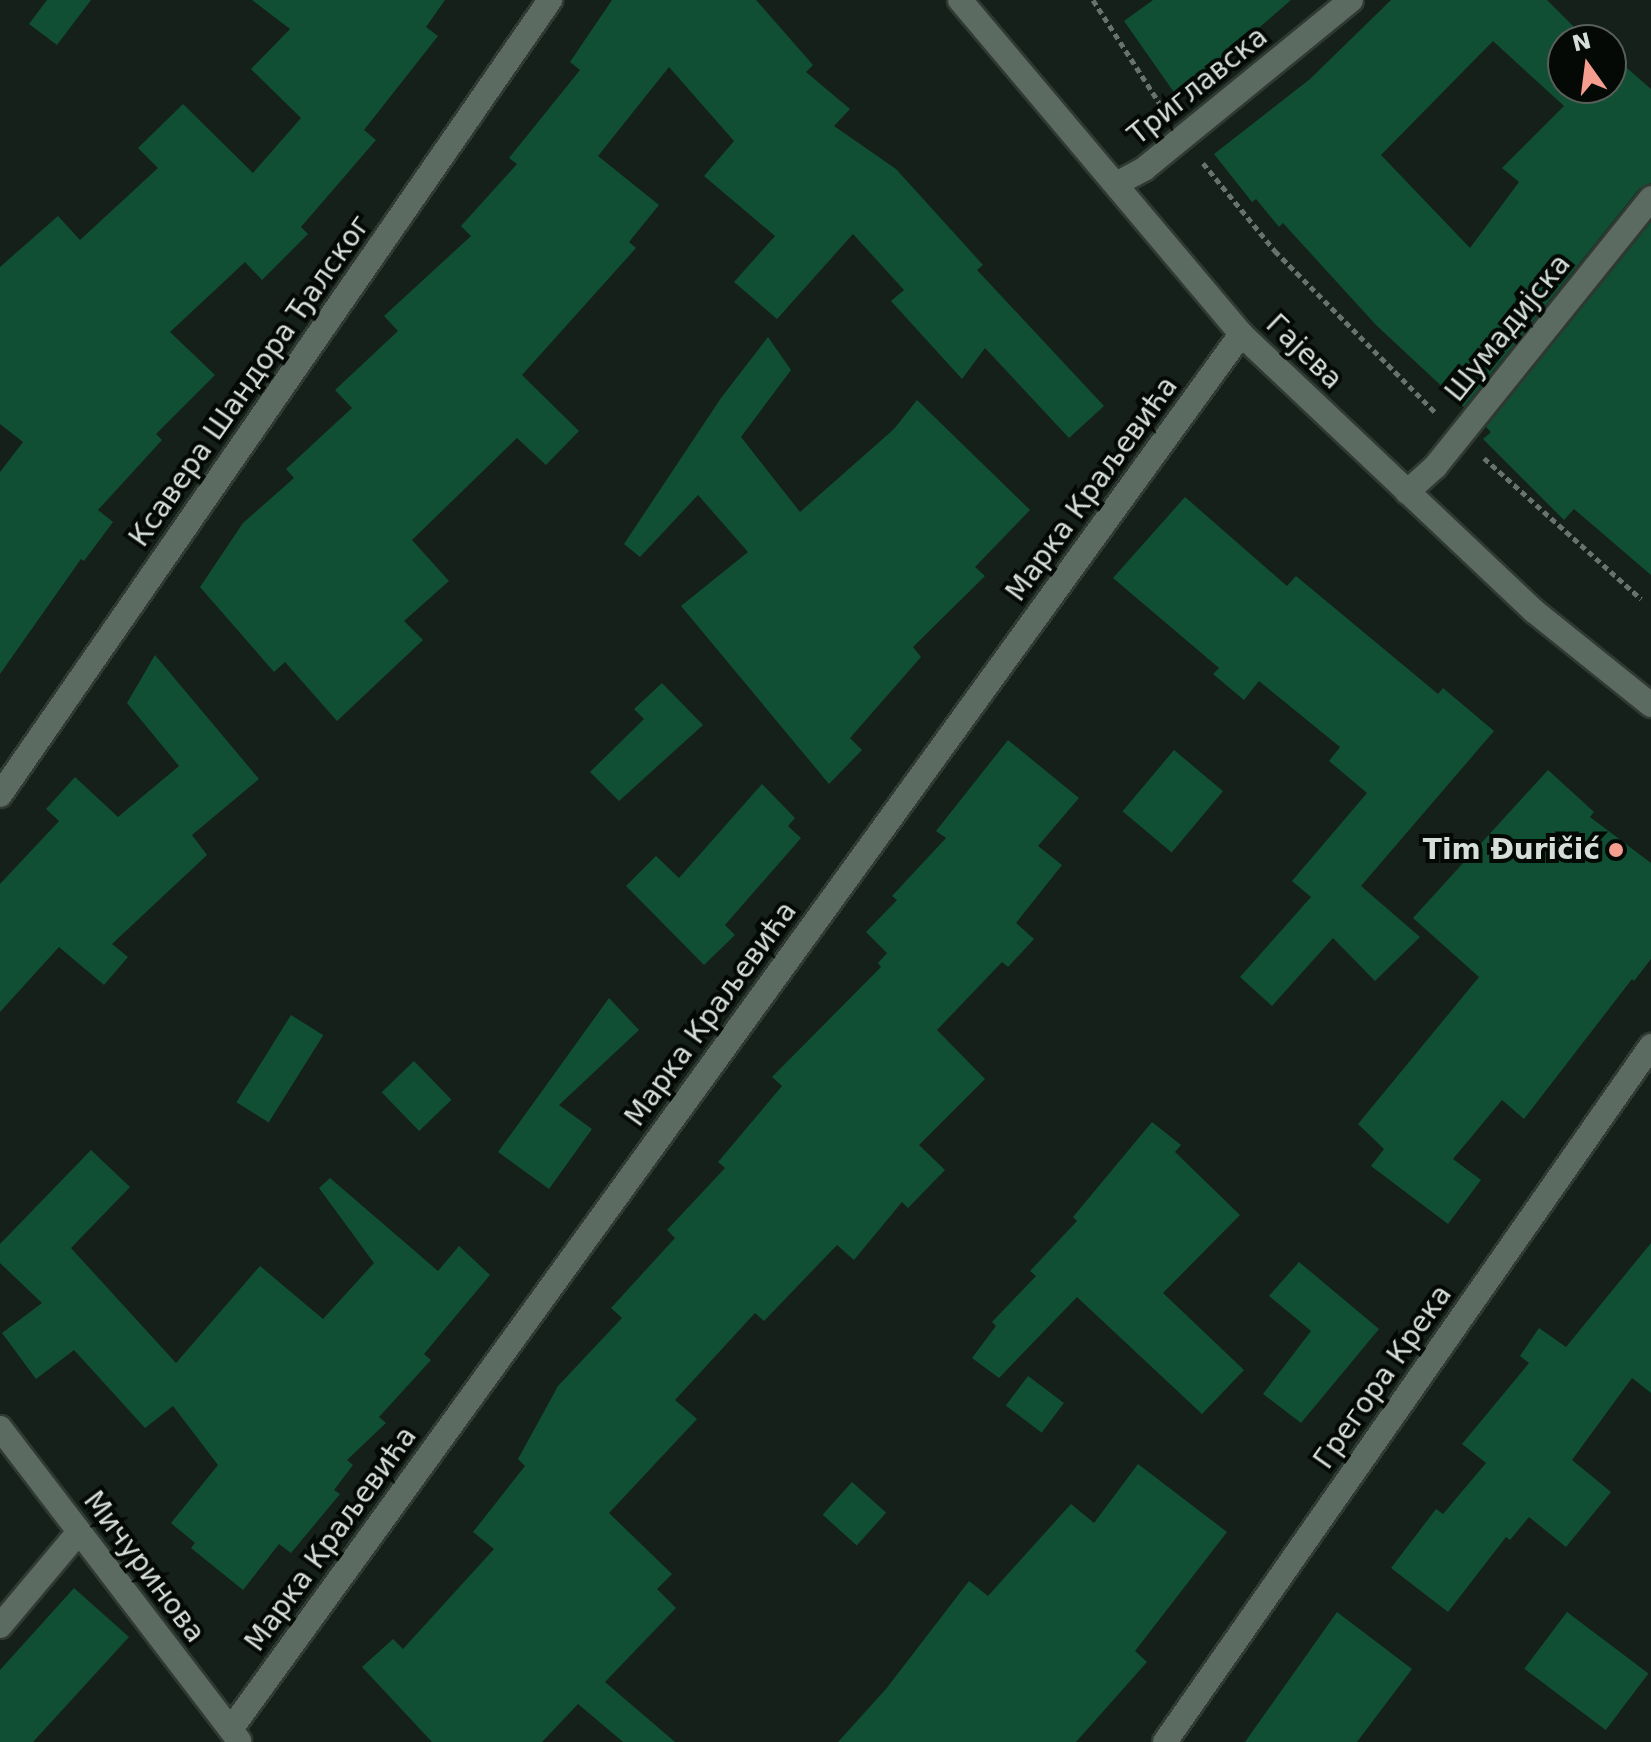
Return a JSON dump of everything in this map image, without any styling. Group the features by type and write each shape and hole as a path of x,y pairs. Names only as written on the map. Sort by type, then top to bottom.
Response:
{"street":[{"name":"Ксавера Шандора Ђалског","path":"0,795 550,0"},
{"name":"Гајева","path":"960,0 1241,334 1534,611 1651,705"},
{"name":"Триглавска","path":"1116,184 1144,169 1351,0"},
{"name":"Шумадијска","path":"1407,492 1435,467 1651,198"},
{"name":"Марка Краљевића","path":"235,1736 1241,334"},
{"name":"Грегора Крека","path":"1165,1742 1651,1046"},
{"name":"Мичуринова","path":"0,1428 235,1736"},
{"path":"0,1626 79,1532"}],"path":[{"path":"1093,0 1181,138 1275,251 1459,436 1641,599"}],"building":[{"path":"47,0 91,0 57,45 29,24"},
{"path":"252,0 445,0 426,27 438,36 364,130 376,140 301,227 308,234 262,280 245,262 170,332 215,375 156,434 162,440 98,510 113,522 84,561 81,559 0,674 0,472 23,442 0,424 0,267 58,216 80,240 158,168 138,148 183,104 253,173 301,118 251,69 290,29"},
{"path":"612,0 756,0 813,65 806,72 850,109 834,126 896,169 983,265 977,270 1104,406 1069,438 985,348 962,379 891,301 904,290 853,234 777,319 734,282 775,236 704,176 734,141 669,67 598,156 659,205 629,242 636,248 522,375 579,431 546,465 517,438 412,540 449,581 404,621 423,640 337,721 285,662 274,672 200,587 243,523 294,478 286,469 352,408 335,390 398,331 384,316 471,236 461,226 517,164 509,158 580,70 570,62"},
{"path":"1153,0 1291,0 1178,98 1124,21"},
{"path":"1391,0 1547,0 1571,24 1547,24 1547,90 1493,41 1381,155 1470,248 1519,182 1502,168 1564,106 1562,104 1627,104 1627,68 1651,89 1651,183 1639,189 1464,407 1376,325 1283,223 1279,227 1256,199 1252,202 1214,154 1310,79"},
{"path":"1651,222 1651,575 1574,509 1564,520 1483,439 1491,432 1486,427"},
{"path":"768,337 791,370 741,437 800,512 894,429 917,400 1030,510 975,567 985,576 913,647 921,657 850,738 862,750 829,784 681,606 748,552 698,495 640,557 624,544 721,398"},
{"path":"1185,497 1287,586 1296,576 1438,694 1443,688 1494,731 1361,886 1420,937 1375,981 1333,938 1272,1006 1240,977 1311,897 1292,881 1367,793 1329,761 1340,747 1259,681 1244,700 1213,674 1219,668 1113,578"},
{"path":"155,655 259,779 192,835 207,855 112,944 128,957 104,985 59,947 0,1012 0,884 59,821 46,809 75,777 118,817 179,766 127,703"},
{"path":"662,683 703,725 619,801 590,772 644,719 634,709"},
{"path":"1008,740 1079,798 1038,846 1062,865 1016,923 1034,939 1008,967 1002,962 937,1030 985,1079 919,1145 945,1170 908,1208 902,1202 854,1260 837,1245 764,1321 755,1313 675,1400 697,1419 609,1513 672,1574 657,1589 676,1608 605,1682 675,1742 623,1742 578,1704 542,1742 432,1742 362,1667 393,1639 403,1649 494,1549 473,1532 525,1466 518,1459 558,1386 622,1318 611,1308 675,1238 667,1230 725,1168 718,1162 782,1086 772,1077 881,967 878,963 887,953 866,932 897,900 892,896 946,838 936,831"},
{"path":"1174,750 1223,791 1172,852 1123,811"},
{"path":"1548,770 1594,812 1590,817 1651,863 1651,959 1634,981 1632,979 1524,1119 1502,1100 1453,1159 1481,1180 1448,1224 1371,1166 1384,1149 1358,1124 1479,977 1413,918"},
{"path":"762,784 795,818 788,826 801,838 725,925 735,935 704,965 626,886 656,856 679,878"},
{"path":"609,998 639,1030 559,1105 592,1129 549,1189 498,1152"},
{"path":"291,1015 323,1035 269,1122 236,1102"},
{"path":"414,1061 452,1100 419,1131 382,1092"},
{"path":"1152,1122 1181,1145 1175,1152 1240,1215 1163,1293 1244,1370 1202,1414 1077,1297 999,1378 972,1358 996,1326 992,1322 1036,1276 1030,1271 1077,1221 1073,1217"},
{"path":"91,1150 130,1187 71,1248 176,1363 260,1266 323,1319 374,1263 319,1188 330,1178 438,1271 459,1246 490,1275 424,1354 431,1360 379,1417 386,1423 347,1460 353,1465 334,1490 340,1494 291,1553 279,1544 243,1590 191,1548 195,1543 171,1523 218,1465 173,1406 145,1428 74,1350 36,1379 2,1333 42,1303 0,1263 0,1244"},
{"path":"1651,1243 1651,1393 1632,1378 1572,1460 1611,1492 1566,1547 1529,1517 1510,1540 1506,1537 1448,1612 1391,1568 1436,1509 1443,1514 1486,1463 1462,1444 1529,1363 1520,1356 1539,1328 1566,1347"},
{"path":"1299,1262 1379,1329 1301,1423 1263,1394 1311,1331 1269,1296"},
{"path":"1028,1376 1064,1403 1042,1433 1006,1406"},
{"path":"1138,1464 1227,1532 1135,1651 1147,1662 1076,1742 838,1742 886,1689 969,1581 988,1596 1071,1504 1094,1523"},
{"path":"852,1482 886,1513 857,1545 823,1515"},
{"path":"74,1588 129,1637 33,1742 0,1742 0,1670"},
{"path":"1337,1612 1412,1669 1357,1742 1245,1742"},
{"path":"1567,1612 1648,1673 1606,1730 1524,1669"}],"place":[{"name":"Tim Đuričić","path":"1616,850"}]}
